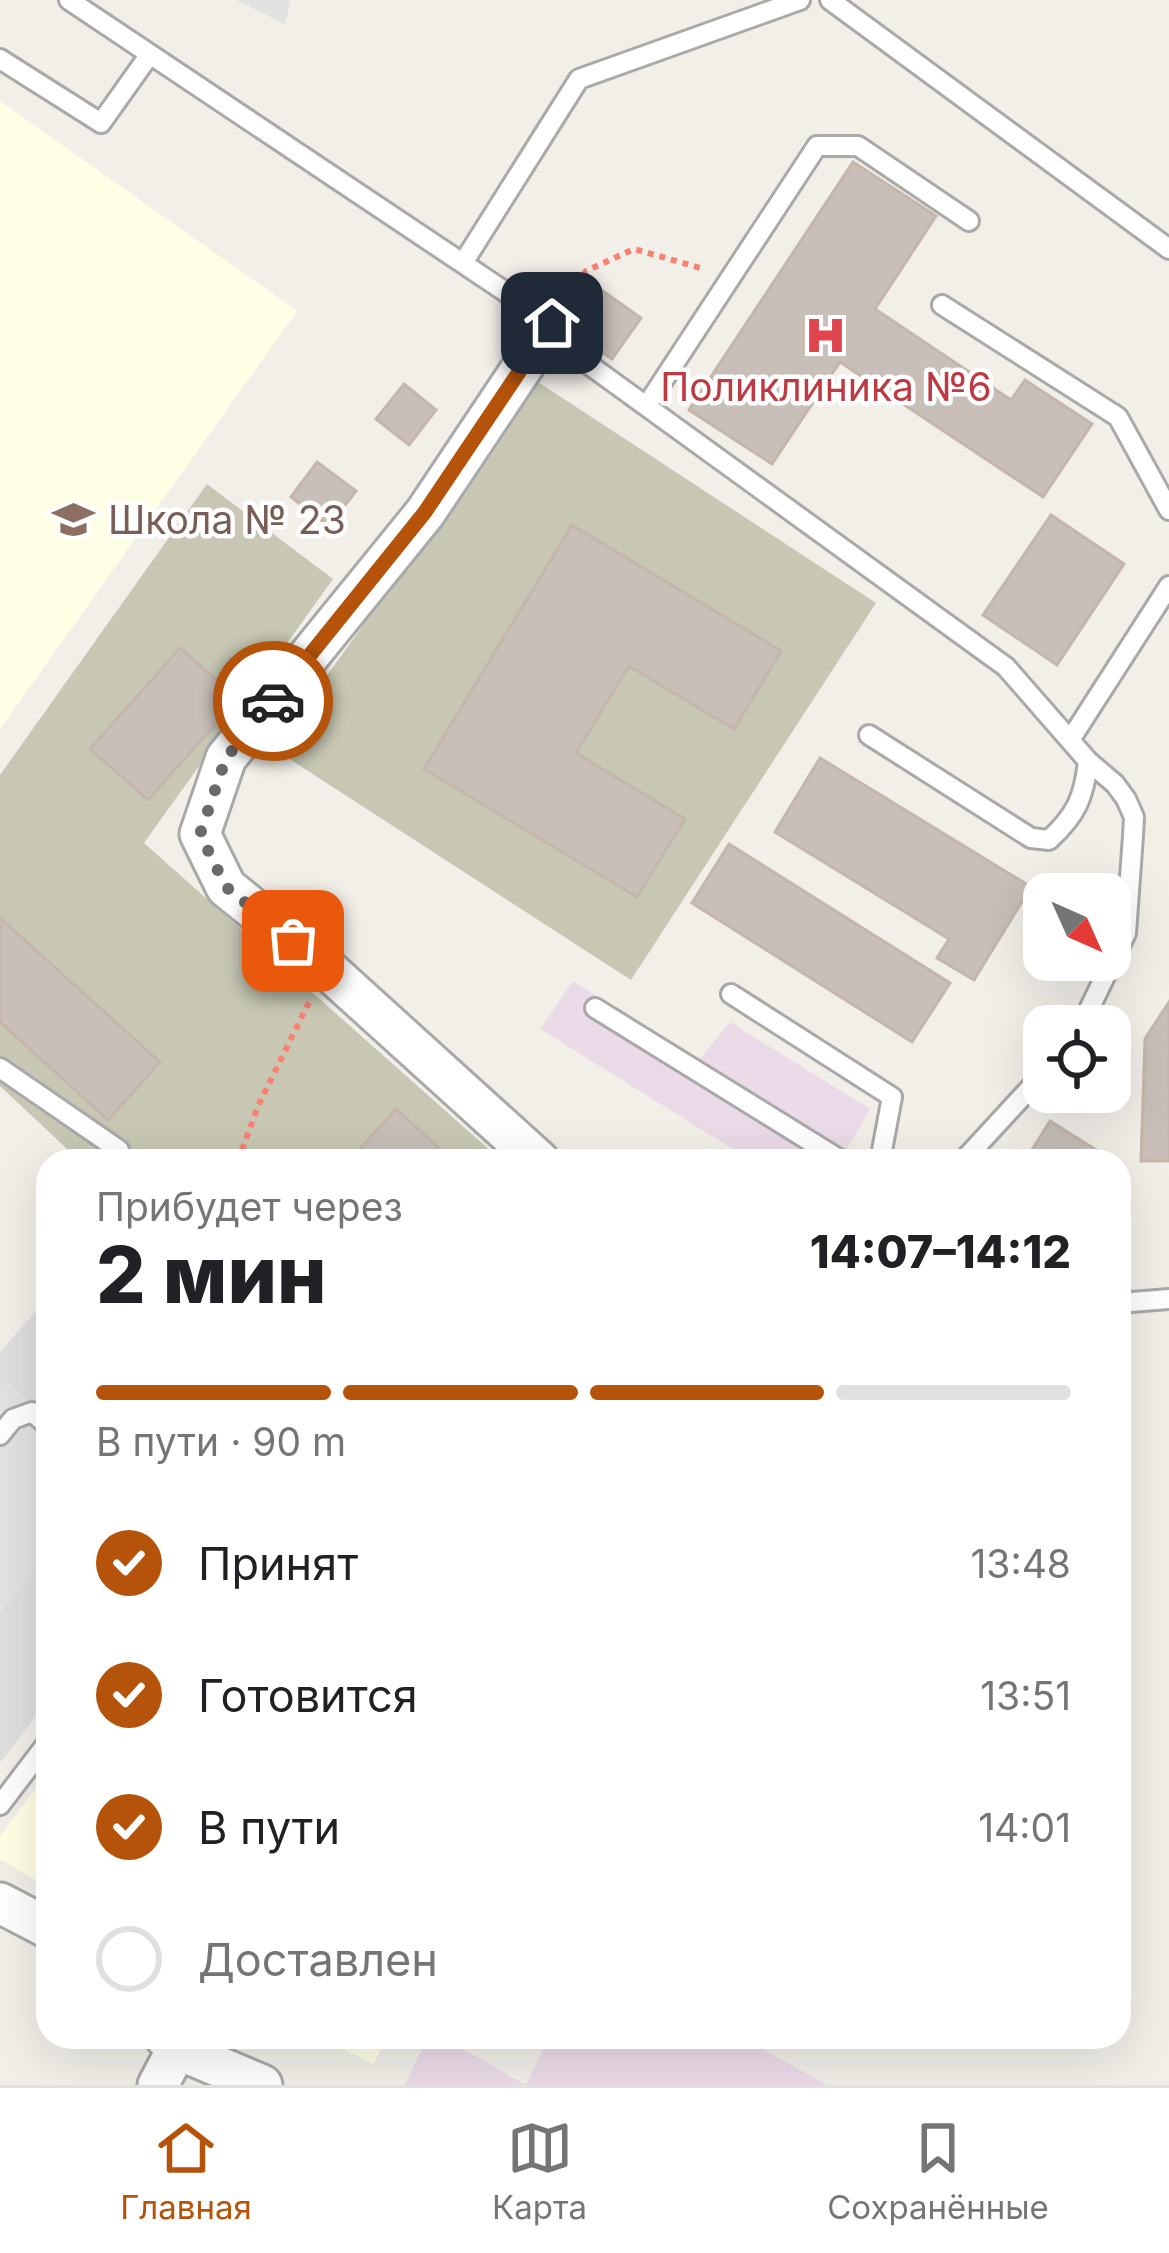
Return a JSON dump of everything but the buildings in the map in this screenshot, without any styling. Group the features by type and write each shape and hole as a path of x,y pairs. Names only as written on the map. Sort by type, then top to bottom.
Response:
{"street":[{"path":"525,1149 326,968 226,887 200,834 226,758 425,512 552,323"},
{"path":"0,1904 36,1922"},
{"path":"158,2085 172,2049"},
{"path":"191,2049 262,2085"}],"lane":[{"path":"69,0 552,323 566,347 1006,667 1088,761 1115,784 1134,817 1126,933 1091,1005"},
{"path":"463,263 579,79 800,0"},
{"path":"830,0 1169,249"},
{"path":"0,58 101,123 150,54"},
{"path":"646,405 817,146 858,146 969,221"},
{"path":"942,305 1118,418 1169,510"},
{"path":"1070,740 1169,586"},
{"path":"868,735 1031,838 1049,840 1070,821 1085,789 1088,761"},
{"path":"730,994 892,1096 882,1149"},
{"path":"596,1009 823,1149"},
{"path":"0,1068 117,1149"},
{"path":"975,1149 1023,1096"},
{"path":"1131,1302 1169,1299"},
{"path":"0,1435 13,1420 32,1412 36,1416"},
{"path":"0,1805 36,1758"}],"path":[{"path":"552,323 586,271 634,249 730,277"},
{"path":"243,1149 326,968"}],"shaded area":[{"path":"236,0 291,0 285,24"},
{"name":"Школа № 23","path":"0,101 297,311 0,729"},
{"path":"538,382 876,603 631,980 274,749"},
{"path":"207,484 333,579 144,843 488,1149 67,1149 0,1086 0,775"},
{"path":"573,981 698,1061 730,1022 870,1109 847,1149 733,1149 540,1029"},
{"path":"36,1311 36,1716 0,1763 0,1352"},
{"path":"5,1380 36,1407 36,1568 0,1613 0,1386"},
{"path":"36,1788 36,1881 0,1859 0,1836"},
{"path":"343,2049 381,2049 373,2064"},
{"path":"422,2049 463,2049 526,2085 405,2085"},
{"path":"543,2049 762,2049 827,2085 526,2085"}],"way so far":[{"path":"273,701 226,758 200,834 226,887 293,941"}],"place":[{"name":"Поликлиника №6","path":"826,335"},
{"name":"Школа № 23","path":"74,520"}],"route":[{"path":"273,701 425,512 552,323"}]}
